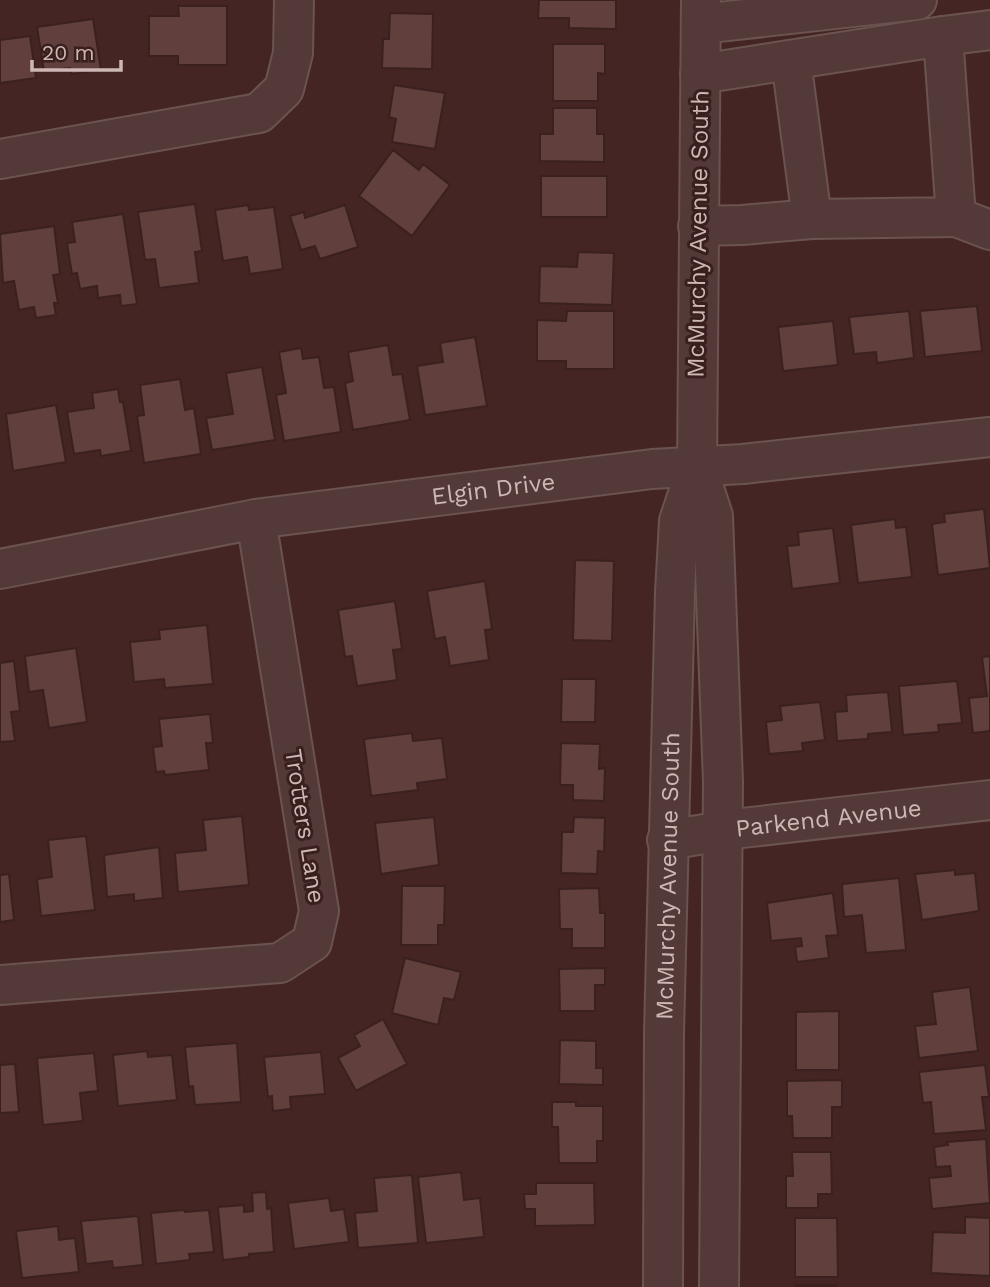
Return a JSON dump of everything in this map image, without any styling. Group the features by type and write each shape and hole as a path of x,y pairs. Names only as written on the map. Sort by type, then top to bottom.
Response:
{"street":[{"path":"0,159 259,113 284,89 293,53 294,0"},
{"path":"701,12 910,0"},
{"name":"McMurchy Avenue South","path":"663,1287 667,840 675,592 680,522 697,467 701,12"},
{"path":"700,74 990,30"},
{"path":"698,226 812,219 973,223 943,36"},
{"path":"790,60 812,219"},
{"name":"Elgin Drive","path":"0,569 256,519 652,469 697,467 990,437"},
{"name":"McMurchy Avenue South","path":"697,467 713,516 723,831 719,1287"},
{"name":"Trotters Lane","path":"0,985 280,963 312,942 319,911 256,519"},
{"name":"Parkend Avenue","path":"667,840 990,800"}],"building":[{"path":"539,0 616,0 616,29 569,28 569,18 538,18"},
{"path":"178,6 227,6 227,65 178,65 178,56 149,56 149,16 179,16"},
{"path":"390,13 433,14 432,69 382,68 383,39 389,39"},
{"path":"93,19 101,70 72,74 70,68 44,71 37,27"},
{"path":"30,36 36,78 0,83 0,40"},
{"path":"553,44 605,44 605,74 598,73 598,101 553,101"},
{"path":"394,85 445,93 435,149 392,142 396,119 389,117"},
{"path":"553,108 597,108 597,134 604,134 604,162 540,161 540,134 553,134"},
{"path":"393,150 419,170 423,164 450,185 412,236 359,196"},
{"path":"541,176 607,176 607,217 541,217"},
{"path":"195,204 202,251 195,252 199,283 159,288 155,259 145,260 138,212"},
{"path":"248,205 249,210 274,207 283,269 250,274 247,257 223,261 215,210"},
{"path":"345,205 358,247 320,259 315,246 301,250 290,216 304,212 305,218"},
{"path":"123,214 137,304 121,306 120,295 98,298 97,286 80,289 77,273 72,274 67,243 75,242 72,222"},
{"path":"54,226 60,274 53,275 58,303 54,303 56,315 36,318 34,307 19,310 14,281 3,283 0,234"},
{"path":"578,252 614,253 612,305 539,303 540,266 577,267"},
{"path":"977,306 982,351 925,357 920,311"},
{"path":"567,311 614,311 614,369 566,369 566,361 537,361 537,320 566,321"},
{"path":"909,311 914,358 877,363 876,352 854,354 849,317"},
{"path":"833,321 838,365 783,371 778,327"},
{"path":"475,337 487,406 425,415 417,366 443,362 440,343"},
{"path":"388,345 393,375 402,374 410,420 353,430 345,383 353,381 348,352"},
{"path":"301,348 303,359 319,357 324,388 334,387 341,432 284,441 276,395 286,393 279,352"},
{"path":"262,367 275,440 212,450 206,418 233,414 226,373"},
{"path":"180,379 185,410 194,408 201,454 144,463 137,416 144,415 140,385"},
{"path":"118,389 120,402 123,402 131,451 101,456 100,450 74,454 67,412 94,408 92,393"},
{"path":"56,405 66,462 13,471 6,414"},
{"path":"984,509 990,568 938,575 932,524 945,522 944,514"},
{"path":"895,519 896,528 906,527 912,577 858,583 851,525"},
{"path":"833,528 840,583 792,589 787,546 799,545 798,532"},
{"path":"575,560 614,561 612,641 573,640"},
{"path":"485,581 492,629 485,630 489,660 450,666 445,637 435,639 427,591"},
{"path":"395,601 402,649 393,650 397,680 357,686 352,656 345,657 338,610"},
{"path":"207,625 213,684 165,688 164,679 134,682 130,642 160,639 159,630"},
{"path":"76,648 87,722 49,728 43,690 29,692 25,656"},
{"path":"990,656 990,731 973,733 969,698 987,696 982,657"},
{"path":"14,661 20,711 11,712 15,741 0,742 0,663"},
{"path":"562,679 596,679 595,722 561,722"},
{"path":"957,681 962,723 938,725 939,732 903,735 899,686"},
{"path":"888,692 892,732 868,734 868,739 837,741 835,712 847,711 846,695"},
{"path":"820,702 825,740 802,743 803,751 769,754 766,722 782,720 780,706"},
{"path":"210,714 213,743 206,743 209,770 165,775 164,771 156,772 153,747 162,746 159,719"},
{"path":"412,733 413,741 442,738 447,779 417,783 418,790 371,796 364,739"},
{"path":"561,743 600,744 599,769 605,768 604,801 573,800 573,785 560,785"},
{"path":"242,816 249,885 178,892 175,853 206,850 203,820"},
{"path":"434,817 439,865 381,874 375,823"},
{"path":"574,817 605,818 604,852 598,851 597,874 561,873 562,832 573,832"},
{"path":"86,836 95,910 41,916 37,879 52,877 48,840"},
{"path":"159,847 163,898 134,901 134,894 107,897 104,855"},
{"path":"955,870 955,875 975,873 979,911 922,920 915,874"},
{"path":"9,874 14,920 0,922 0,875"},
{"path":"899,878 906,950 866,953 862,915 844,917 842,884"},
{"path":"402,886 445,886 444,925 438,925 438,945 401,945"},
{"path":"599,888 600,913 605,913 605,948 572,948 572,929 560,929 559,889"},
{"path":"833,893 838,935 826,936 829,958 797,962 795,947 802,946 801,938 771,941 767,903"},
{"path":"405,958 461,972 454,1000 444,998 438,1025 392,1013"},
{"path":"605,968 605,985 595,985 595,1011 560,1011 559,969"},
{"path":"970,987 978,1051 919,1058 915,1026 936,1024 932,992"},
{"path":"839,1011 839,1070 796,1070 796,1012"},
{"path":"383,1019 407,1064 356,1091 338,1058 360,1046 354,1035"},
{"path":"560,1040 596,1041 596,1068 603,1068 603,1085 559,1084"},
{"path":"237,1043 241,1102 195,1105 193,1086 189,1087 185,1047"},
{"path":"147,1051 148,1057 172,1055 177,1100 118,1106 113,1055"},
{"path":"321,1052 325,1094 290,1097 291,1109 273,1111 272,1096 268,1097 264,1057"},
{"path":"94,1053 98,1091 80,1093 83,1121 43,1125 37,1058"},
{"path":"15,1064 19,1112 0,1113 0,1065"},
{"path":"985,1065 989,1097 982,1097 986,1130 934,1134 931,1102 923,1103 919,1072"},
{"path":"842,1080 842,1107 832,1107 832,1138 793,1138 792,1116 787,1116 787,1081"},
{"path":"552,1102 576,1102 576,1106 603,1106 603,1141 597,1141 597,1163 559,1163 558,1127 552,1127"},
{"path":"986,1139 990,1203 932,1209 929,1178 951,1176 950,1166 936,1167 934,1147 948,1145 947,1142"},
{"path":"792,1152 831,1152 832,1194 818,1194 818,1208 786,1208 786,1176 793,1176"},
{"path":"461,1172 464,1200 480,1198 484,1237 426,1243 418,1177"},
{"path":"412,1175 418,1243 358,1248 355,1213 377,1211 374,1178"},
{"path":"536,1183 594,1183 595,1225 535,1226 535,1209 525,1209 524,1194 536,1194"},
{"path":"266,1192 267,1209 271,1208 274,1252 223,1260 218,1207 244,1205 244,1212 253,1211 252,1193"},
{"path":"329,1198 331,1211 344,1209 349,1242 294,1249 288,1203"},
{"path":"209,1210 214,1252 189,1254 190,1260 156,1264 151,1213"},
{"path":"138,1216 143,1265 113,1268 112,1261 86,1264 81,1221"},
{"path":"965,1217 990,1218 990,1276 931,1273 933,1232 965,1233"},
{"path":"795,1218 837,1218 838,1277 795,1277"},
{"path":"58,1226 59,1240 75,1238 79,1272 22,1278 16,1231"},
{"path":"837,1285 837,1287 795,1287"}]}
